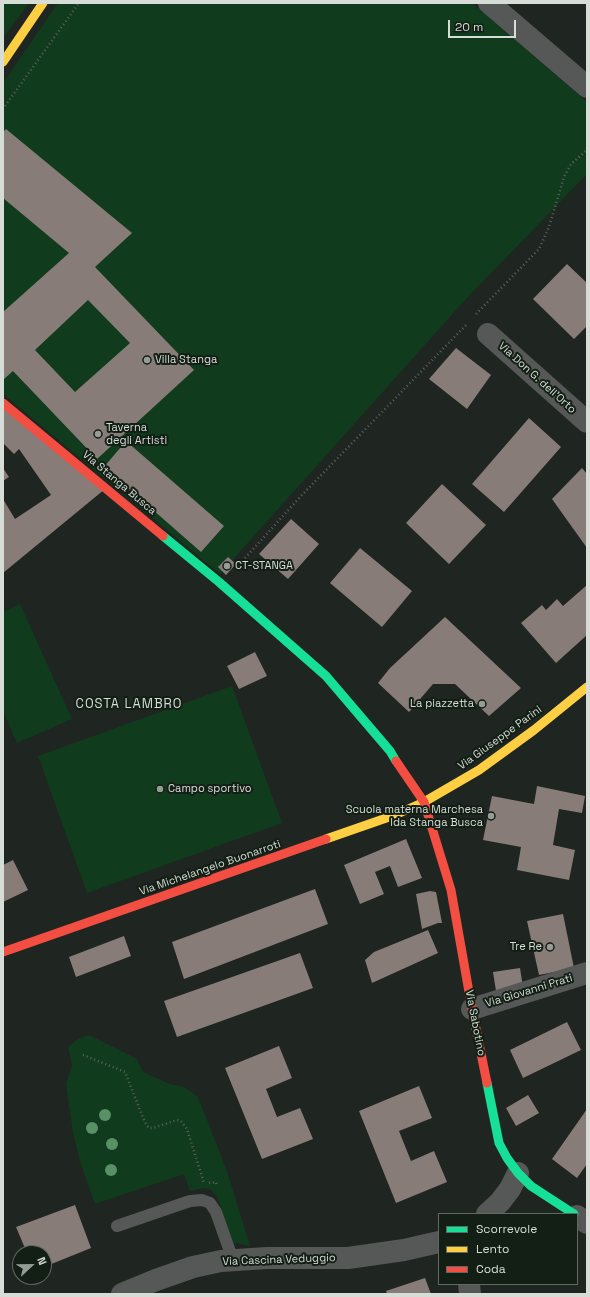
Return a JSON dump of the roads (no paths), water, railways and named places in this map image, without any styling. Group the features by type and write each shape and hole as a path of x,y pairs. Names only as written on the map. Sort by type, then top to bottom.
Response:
{"street":[{"path":"3,62 43,3"},
{"path":"489,3 587,87"},
{"name":"Via Don G. dell'Orto","path":"488,334 587,422"},
{"name":"Via Stanga Busca","path":"3,403 221,583 326,676 390,751 424,802"},
{"name":"Via Giuseppe Parini","path":"424,802 479,770 534,730 587,687"},
{"name":"Via Michelangelo Buonarroti","path":"3,952 395,816 424,802"},
{"name":"Via Sabotino","path":"424,802 451,890 472,1009 499,1143 506,1158 531,1186 572,1213"},
{"name":"Via Giovanni Prati","path":"472,1009 587,974"},
{"path":"488,1213 500,1202 510,1189 518,1173"},
{"path":"578,1217 587,1223"},
{"name":"Via Cascina Veduggio","path":"122,1294 193,1267 221,1261 267,1258 348,1258 404,1250 438,1242"}],"lane":[{"path":"117,1226 190,1201 202,1200 210,1203 216,1212 233,1260"}],"place":[{"name":"Villa Stanga","path":"147,360"},
{"name":"Taverna degli Artisti","path":"98,434"},
{"name":"CT-STANGA","path":"227,566"},
{"name":"La piazzetta","path":"482,704"},
{"name":"Campo sportivo","path":"160,789"},
{"name":"Scuola materna Marchesa Ida Stanga Busca","path":"491,816"},
{"name":"Tre Re","path":"550,947"}],"district":[{"name":"COSTA LAMBRO","path":"129,704"}]}
